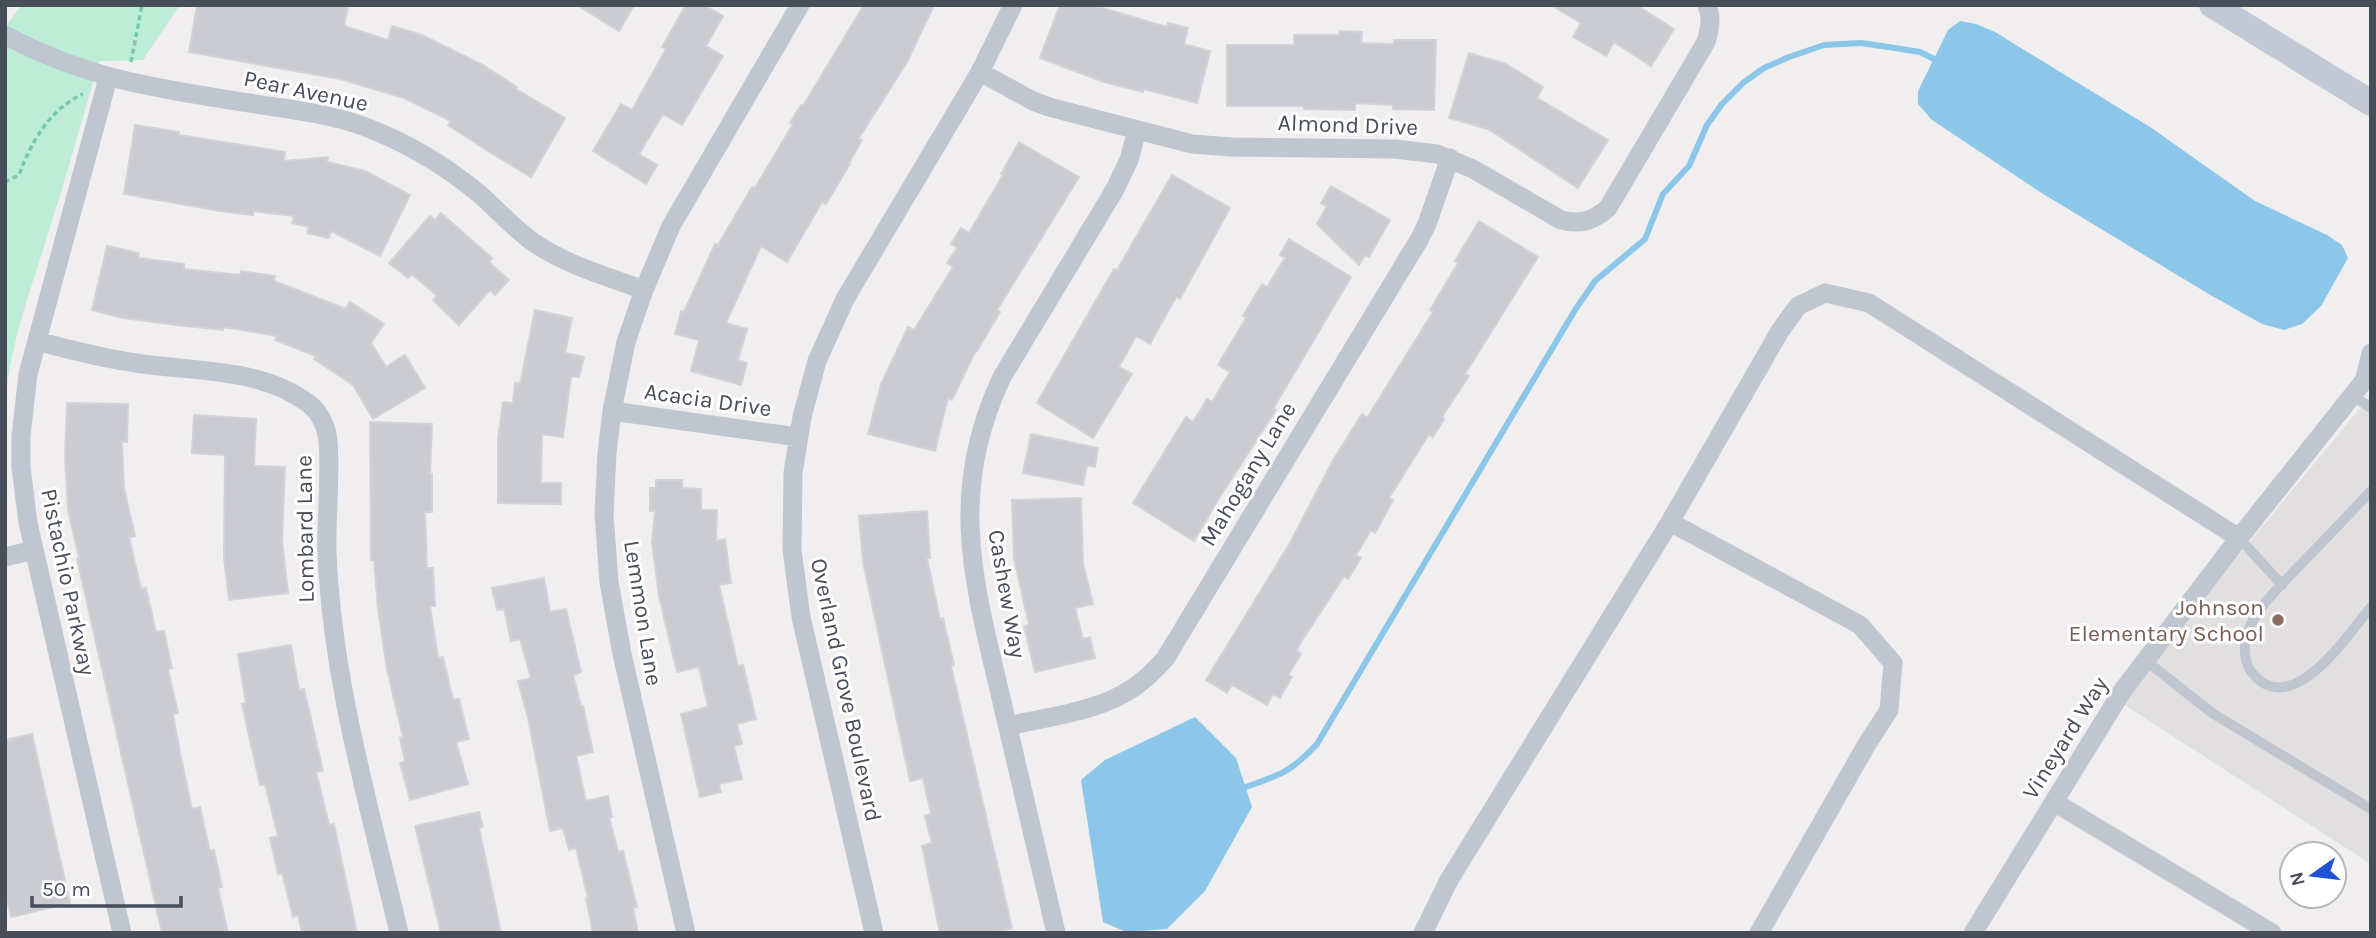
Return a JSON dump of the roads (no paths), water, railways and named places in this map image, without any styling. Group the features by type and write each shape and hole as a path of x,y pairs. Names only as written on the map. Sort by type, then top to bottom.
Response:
{"main road":[{"path":"2212,5 2371,103"}],"street":[{"name":"Overland Grove Boulevard","path":"874,933 795,581 792,512 798,437 817,361 845,299 980,72 1013,5"},
{"name":"Almond Drive","path":"980,72 1049,107 1192,144 1422,151 1450,158 1474,169 1561,219 1586,222 1608,208 1706,42 1710,29 1707,5"},
{"name":"Lemmon Lane","path":"686,933 622,654 609,583 604,514 607,453 612,411 626,342 644,290 671,226 793,8"},
{"name":"Pear Avenue","path":"5,35 35,51 108,78 323,115 373,130 404,145 465,183 550,253 569,263 644,290"},
{"name":"Pistachio Parkway","path":"108,78 37,341 29,374 21,436 24,498 34,550 122,933"},
{"name":"Cashew Way","path":"1056,933 979,604 969,537 969,502 980,432 990,403 1002,377 1119,183 1138,130"},
{"name":"Mahogany Lane","path":"1008,726 1094,705 1122,695 1144,681 1165,659 1419,240 1450,158"},
{"path":"1423,933 1449,880 1670,522 1780,331 1798,306 1825,293 1870,303 2239,538"},
{"name":"Lombard Lane","path":"37,341 98,357 248,377 282,388 317,412 328,440 327,540 336,649 346,707 399,933"},
{"name":"Vineyard Way","path":"1973,933 2123,690 2368,375 2371,353"},
{"name":"Acacia Drive","path":"612,411 798,437"},
{"path":"1670,522 1860,625 1893,663 1889,710 1759,933"},
{"path":"5,557 34,550"},
{"path":"2054,802 2272,933"}],"lane":[{"path":"2352,395 2371,408"},
{"path":"2371,491 2282,585 2254,619 2246,636 2245,655 2252,673 2266,685 2287,688 2312,676 2371,607"},
{"path":"2239,538 2282,585"},
{"path":"2145,660 2212,713 2371,809"}],"water":[{"path":"1960,21 1995,32 2150,127 2255,201 2327,235 2342,245 2348,258 2321,306 2302,324 2284,330 2262,324 2040,192 1932,120 1918,104 1918,91 1948,30"},
{"path":"1195,717 1236,758 1252,807 1205,891 1167,929 1126,932 1103,922 1081,780 1105,760"}],"waterway":[{"path":"1246,787 1285,771 1317,744 1575,310 1595,281 1645,239 1663,194 1689,166 1707,125 1722,104 1743,83 1764,68 1824,45 1861,43 1920,52 1934,59"}],"place":[{"name":"Johnson Elementary School","path":"2278,620"}]}
